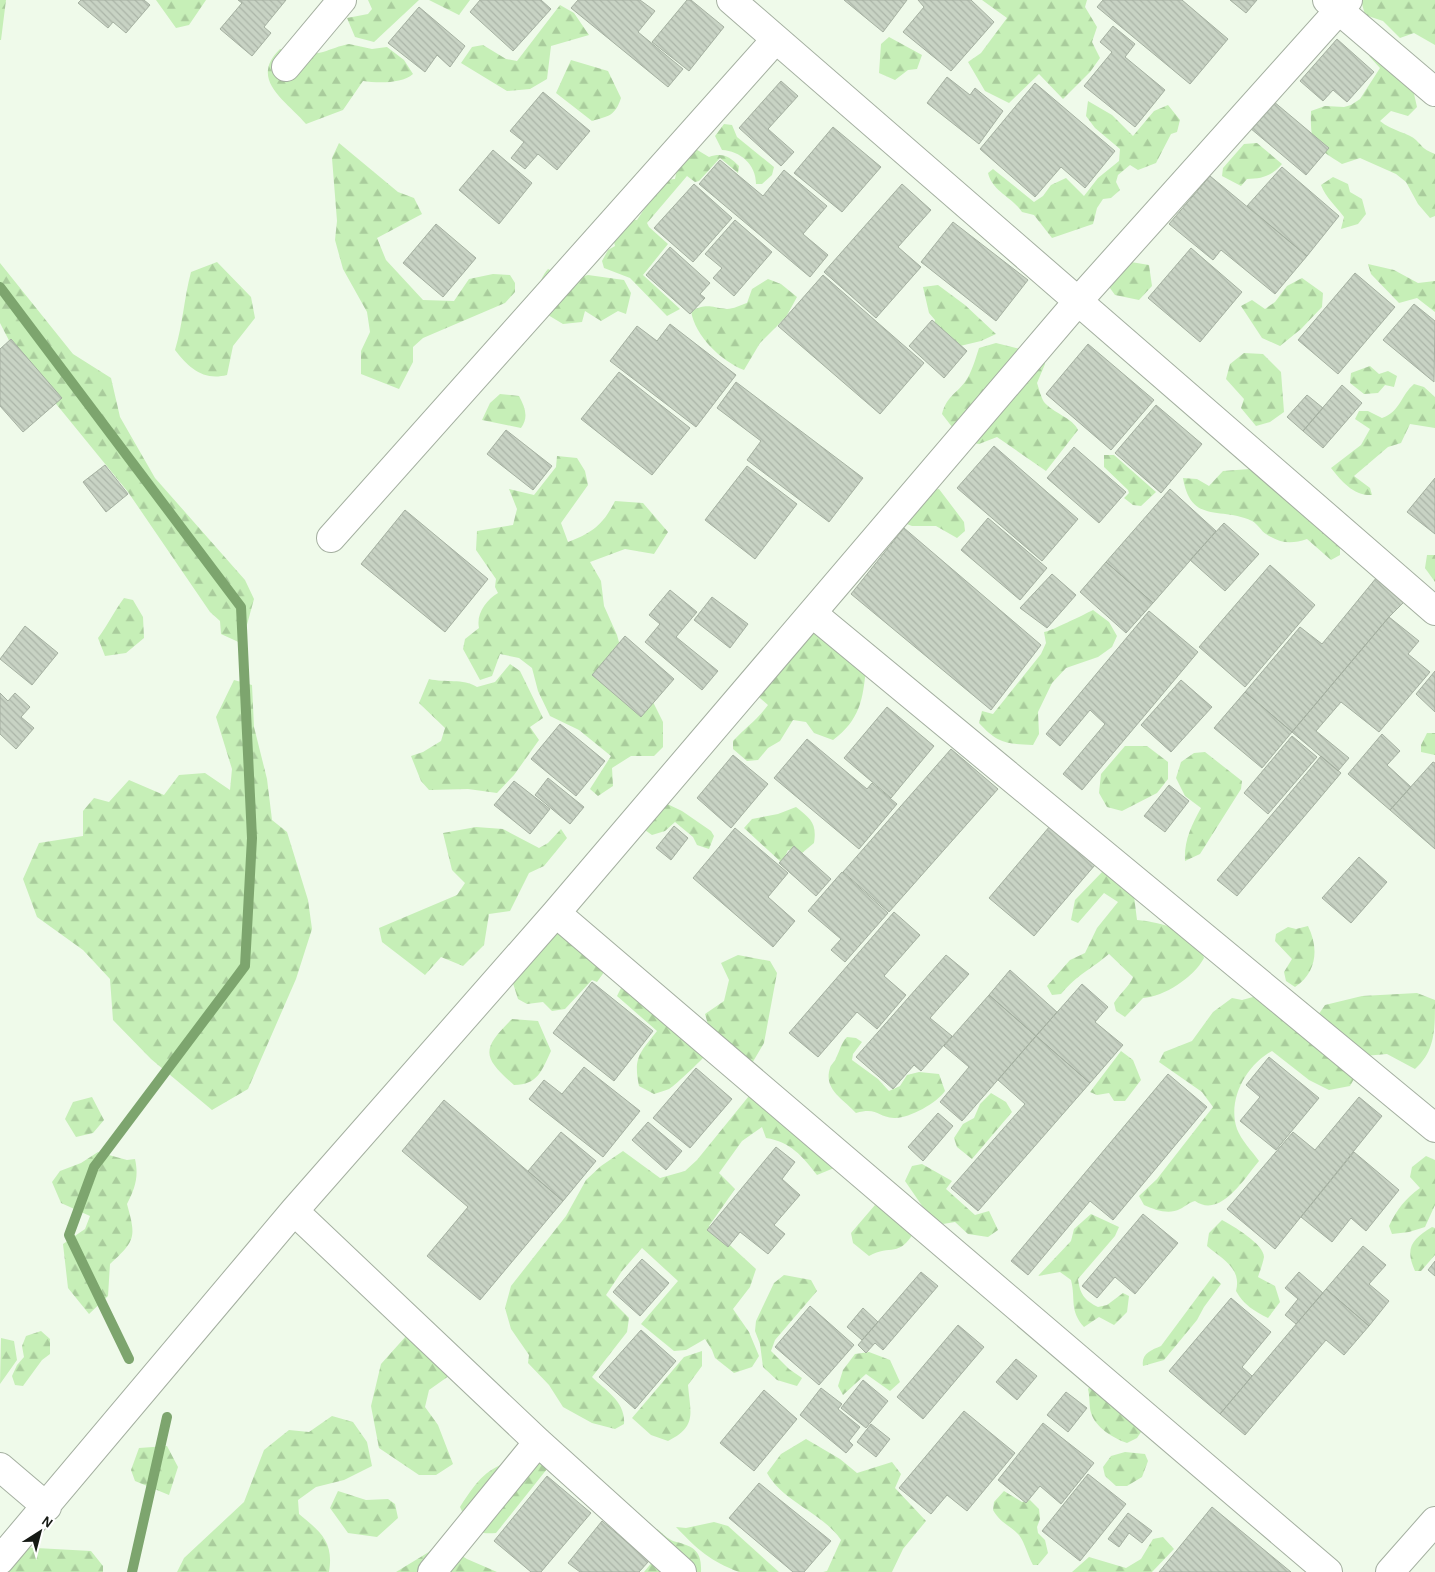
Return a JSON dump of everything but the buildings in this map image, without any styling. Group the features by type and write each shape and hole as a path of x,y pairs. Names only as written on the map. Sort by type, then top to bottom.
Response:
{"street":[{"path":"286,67 342,0"},
{"path":"731,0 1079,300 1435,611"},
{"path":"0,1560 294,1211 556,913 1079,300 1338,3 1435,92"},
{"path":"331,538 776,39"},
{"path":"812,613 1435,1128"},
{"path":"556,913 1328,1572"},
{"path":"294,1211 538,1442 682,1572"},
{"path":"432,1572 538,1442"},
{"path":"0,1467 46,1507"},
{"path":"1390,1572 1435,1521"}],"green space":[{"path":"0,0 6,0 1,40 0,40"},
{"path":"156,0 206,0 189,25 176,28"},
{"path":"368,0 419,0 374,42 355,37 347,18 368,14 372,9"},
{"path":"429,0 470,0 459,15"},
{"path":"982,0 1087,0 1085,7 1097,27 1092,42 1100,58 1090,72 1063,99 1039,74 1009,103 985,91 968,62 981,53 1007,18"},
{"path":"1361,0 1435,0 1435,45 1414,33 1400,38 1383,21 1365,15"},
{"path":"560,5 574,13 589,35 551,46 547,79 530,89 507,91 461,63 472,47 483,45 506,59 517,61"},
{"path":"889,37 922,55 917,69 908,70 895,80 879,73 881,44"},
{"path":"349,44 372,49 387,47 404,60 413,74 403,80 396,81 363,81 343,110 306,124 274,90 269,80 268,71 271,60 280,49 312,54"},
{"path":"1369,56 1383,59 1412,85 1417,107 1408,116 1391,111 1380,121 1413,138 1435,154 1435,216 1430,218 1418,204 1406,182 1396,174 1360,158 1342,164 1320,149 1313,138 1311,132 1311,111 1325,106 1344,107 1360,99 1380,68"},
{"path":"571,60 608,71 621,98 614,112 592,121 556,93"},
{"path":"1088,101 1112,115 1133,136 1154,111 1168,105 1180,120 1177,132 1171,134 1156,163 1138,170 1130,165 1118,175 1116,182 1120,190 1111,198 1103,199 1097,208 1093,224 1052,238 1034,215 1022,212 994,185 988,173 993,169 1034,202 1043,196 1051,185 1066,178 1084,196 1098,178 1119,161 1120,149 1095,128 1086,116"},
{"path":"724,124 732,125 737,137 774,167 772,175 762,184 756,184 753,170 746,160 735,153 722,150 715,136"},
{"path":"339,143 398,192 414,198 422,214 377,238 386,260 423,300 454,301 469,279 493,274 510,275 515,283 515,292 505,303 423,338 413,347 413,362 399,389 361,374 361,351 370,332 367,312 343,269 335,240 337,221 332,158"},
{"path":"1257,143 1282,164 1266,176 1247,179 1241,186 1222,176 1223,168 1244,144"},
{"path":"694,148 709,157 722,155 729,158 739,166 738,173 720,158 699,181 695,182 687,176 647,223 668,244 643,275 680,309 667,316 630,278 604,268 602,261 608,250 615,246 613,238 630,220 637,220 663,180 675,179 678,164"},
{"path":"1333,177 1348,184 1350,192 1362,199 1366,214 1358,224 1341,229 1344,217 1328,198 1321,185"},
{"path":"1119,260 1149,265 1152,286 1139,300 1115,295 1107,284"},
{"path":"217,262 251,297 255,318 233,346 227,375 211,376 197,372 175,350 191,272"},
{"path":"0,263 73,354 111,378 120,417 155,478 245,580 254,599 245,632 245,645 221,634 220,621 210,612 128,492 17,356 0,323"},
{"path":"1368,264 1394,270 1418,283 1435,281 1435,312 1417,298 1399,303 1371,274"},
{"path":"548,269 571,280 588,275 624,280 631,293 626,314 618,311 601,321 585,311 582,322 563,324 533,306 540,282"},
{"path":"1302,278 1323,293 1322,307 1301,329 1280,346 1262,338 1241,306 1252,300 1265,309 1275,302 1287,286"},
{"path":"768,279 781,284 797,297 786,317 760,343 744,370 735,366 710,347 698,330 691,311 705,306 729,309 747,303 752,289"},
{"path":"938,285 965,305 996,334 981,341 960,346 934,326 935,320 929,313 923,287"},
{"path":"996,343 1044,355 1045,364 1037,383 1043,400 1048,406 1072,422 1078,430 1046,471 997,437 979,444 963,441 942,414 949,399 967,378 979,348"},
{"path":"1244,353 1263,354 1281,372 1284,412 1270,422 1256,426 1241,408 1244,399 1226,379 1230,364"},
{"path":"1370,366 1379,374 1388,371 1397,376 1394,387 1385,385 1378,393 1364,394 1350,383 1351,373"},
{"path":"1414,384 1424,387 1435,397 1435,428 1410,424 1401,443 1388,447 1354,476 1370,488 1372,495 1354,491 1331,468 1361,445 1370,429 1355,419 1359,411 1368,411 1382,418 1397,408"},
{"path":"500,394 519,396 525,412 525,420 521,428 482,420 490,403"},
{"path":"1104,455 1114,455 1156,492 1141,506 1133,505 1124,498 1129,493 1128,490 1104,467"},
{"path":"557,456 577,458 585,471 588,485 561,523 568,542 596,527 606,516 615,501 643,503 668,532 654,554 625,549 590,562 601,581 604,606 617,635 625,664 653,702 663,722 663,747 654,756 631,756 612,768 613,786 598,796 590,789 611,756 579,730 550,716 538,691 532,668 519,658 500,654 492,676 480,680 463,649 465,639 479,628 479,618 483,608 498,593 495,587 496,579 476,550 477,531 513,525 517,509 509,489 534,495 556,467"},
{"path":"1250,469 1264,474 1340,534 1340,555 1331,560 1307,539 1296,542 1282,541 1266,534 1252,521 1209,512 1200,508 1187,493 1183,478 1197,479 1209,486 1223,471"},
{"path":"901,488 924,491 939,489 964,522 965,531 957,538 936,526 912,526 899,521 892,504"},
{"path":"1427,555 1435,555 1435,582 1425,568"},
{"path":"124,598 133,600 143,617 144,638 126,653 105,656 98,638"},
{"path":"1093,610 1109,622 1117,636 1112,647 1098,657 1066,668 1052,683 1038,712 1039,734 1033,745 1009,743 991,735 985,730 979,723 982,711 993,714 1041,654 1046,643 1044,632"},
{"path":"828,629 866,668 861,699 855,717 833,740 814,733 806,722 793,720 780,741 768,748 758,760 747,761 733,749 733,741 768,705 754,693 788,636"},
{"path":"510,664 520,671 543,718 530,727 539,740 514,775 497,793 468,789 429,790 421,781 411,756 423,752 441,741 445,728 419,703 429,679 472,684 477,687 495,682"},
{"path":"234,680 252,685 254,727 267,779 272,820 287,832 308,900 312,929 296,979 248,1089 212,1110 151,1059 113,1020 110,979 83,950 37,917 23,879 39,843 83,836 83,811 94,798 109,802 129,780 164,795 179,775 205,773 230,790 232,769 216,717"},
{"path":"1427,733 1435,733 1435,755 1421,752 1421,745"},
{"path":"1125,746 1147,746 1168,762 1168,779 1157,793 1122,811 1107,807 1099,793 1101,774"},
{"path":"1205,752 1242,781 1241,789 1200,854 1185,861 1189,834 1201,808 1185,796 1176,778 1181,762 1194,753"},
{"path":"663,802 682,811 711,831 714,836 709,849 697,845 693,837 675,822 665,831 652,835 642,828"},
{"path":"796,807 806,815 814,826 814,843 802,853 788,850 782,863 744,828 752,819 778,814"},
{"path":"476,827 503,829 539,848 548,843 561,829 567,838 544,866 529,873 510,911 489,914 484,945 463,966 441,957 425,975 382,942 379,928 457,895 465,883 452,870 443,833"},
{"path":"1106,868 1134,896 1137,920 1167,926 1186,935 1194,941 1204,958 1193,972 1178,985 1160,994 1143,998 1125,1017 1116,1011 1114,1003 1133,977 1109,954 1067,987 1061,994 1052,995 1047,986 1070,960 1085,953 1097,928 1118,902 1104,893 1078,923 1071,920 1075,900"},
{"path":"1308,926 1314,943 1314,960 1308,975 1295,987 1286,981 1284,972 1292,959 1275,941 1276,934 1288,927 1296,929"},
{"path":"552,929 566,935 607,968 597,982 592,980 565,1009 552,1011 543,1002 527,1004 518,999 511,977"},
{"path":"738,955 770,961 777,973 764,1043 751,1065 711,1035 705,1014 724,1001 729,980 721,963"},
{"path":"621,988 633,994 709,1051 669,1089 654,1094 639,1086 637,1068 639,1056 657,1031 617,996"},
{"path":"1417,993 1435,1000 1435,1011 1434,1031 1430,1047 1427,1055 1415,1069 1387,1054 1353,1057 1359,1070 1350,1086 1329,1090 1309,1080 1272,1051 1254,1065 1241,1084 1237,1095 1235,1118 1237,1129 1259,1161 1232,1194 1214,1205 1205,1205 1195,1201 1171,1212 1157,1210 1144,1205 1139,1196 1157,1179 1213,1107 1202,1092 1159,1062 1164,1052 1192,1041 1213,1012 1232,998 1242,1000 1264,994 1312,1024 1325,1005 1362,996"},
{"path":"512,1019 538,1021 551,1051 545,1064 534,1079 514,1085 496,1067 489,1052 495,1038"},
{"path":"847,1037 856,1038 862,1042 853,1054 852,1060 878,1079 889,1091 900,1086 907,1075 919,1072 939,1074 945,1091 929,1105 900,1118 888,1117 869,1111 856,1113 836,1094 829,1082 831,1067"},
{"path":"1121,1051 1133,1060 1141,1080 1125,1101 1114,1101 1109,1093 1097,1095 1090,1092"},
{"path":"753,1091 834,1168 817,1175 801,1156 789,1146 766,1138 762,1127 742,1141 719,1173 735,1189 709,1226 756,1269 750,1287 733,1309 749,1332 759,1356 752,1367 734,1373 715,1358 705,1339 686,1350 674,1351 641,1324 678,1281 642,1248 622,1271 606,1295 629,1318 627,1332 592,1377 618,1403 624,1416 624,1424 615,1429 592,1423 563,1407 549,1385 528,1363 529,1355 511,1329 505,1308 511,1286 566,1216 586,1180 601,1166 623,1151 660,1178 685,1171 697,1160"},
{"path":"991,1093 1006,1102 1012,1112 972,1159 957,1147 954,1138 963,1124 974,1118 980,1104"},
{"path":"92,1097 104,1120 93,1133 76,1137 65,1119 73,1102"},
{"path":"98,1152 127,1160 135,1159 136,1177 127,1204 132,1224 132,1237 125,1249 110,1264 108,1296 89,1314 68,1288 63,1244 85,1229 90,1216 61,1203 52,1182 60,1171 81,1163"},
{"path":"1426,1156 1435,1160 1435,1205 1425,1227 1409,1232 1392,1234 1389,1226 1395,1214 1406,1200 1420,1188 1410,1177 1412,1167"},
{"path":"922,1164 952,1181 946,1189 975,1215 989,1211 998,1230 988,1237 968,1234 955,1222 943,1224 927,1213 905,1181 912,1166"},
{"path":"875,1205 890,1212 914,1232 909,1240 899,1248 869,1256 853,1243 851,1233"},
{"path":"1091,1214 1119,1227 1115,1236 1078,1279 1079,1284 1084,1296 1089,1302 1098,1307 1107,1305 1123,1293 1129,1296 1127,1312 1114,1325 1099,1317 1084,1327 1076,1315 1071,1280 1060,1272 1038,1276 1071,1241 1074,1229"},
{"path":"1222,1220 1254,1241 1263,1252 1264,1257 1258,1277 1275,1286 1280,1302 1268,1318 1242,1300 1236,1291 1236,1276 1233,1270 1207,1246 1209,1233"},
{"path":"1432,1227 1435,1228 1435,1255 1421,1271 1415,1271 1410,1256 1412,1245 1415,1240"},
{"path":"784,1275 811,1280 817,1291 775,1340 771,1351 789,1369 802,1378 797,1386 777,1380 763,1367 760,1344 755,1331 756,1321 774,1283"},
{"path":"1213,1276 1221,1284 1197,1320 1164,1360 1143,1366 1145,1355 1161,1346"},
{"path":"41,1331 50,1339 50,1354 42,1360 23,1386 15,1385 12,1376 17,1365 24,1357 22,1346 26,1336"},
{"path":"407,1335 453,1373 429,1390 425,1407 438,1425 453,1464 436,1475 419,1475 379,1448 371,1406 381,1364"},
{"path":"1,1338 14,1341 17,1360 0,1384"},
{"path":"702,1351 702,1366 688,1385 690,1417 688,1424 684,1430 668,1441 651,1435 632,1418 684,1357"},
{"path":"869,1352 890,1360 900,1382 890,1391 866,1374 843,1395 838,1386 843,1370 855,1354"},
{"path":"1094,1382 1111,1405 1126,1403 1147,1423 1137,1438 1127,1443 1116,1438 1101,1428 1093,1418 1088,1389"},
{"path":"332,1416 353,1422 367,1442 372,1466 344,1480 316,1487 298,1500 299,1514 314,1526 328,1545 330,1553 329,1572 177,1572 184,1558 244,1502 264,1450 289,1430 309,1432"},
{"path":"806,1439 840,1459 857,1473 892,1462 901,1474 895,1488 926,1521 903,1549 892,1572 823,1572 827,1571 841,1540 824,1522 783,1492 767,1473 781,1454"},
{"path":"167,1446 178,1467 169,1495 135,1481 131,1470 139,1448"},
{"path":"1125,1452 1145,1454 1148,1461 1142,1477 1127,1486 1116,1486 1105,1476 1103,1467 1111,1456"},
{"path":"539,1453 558,1470 547,1469 496,1533 482,1533 469,1525 460,1507 484,1475 511,1461"},
{"path":"338,1491 366,1500 388,1499 395,1504 398,1518 377,1537 348,1533 330,1508"},
{"path":"1004,1491 1022,1502 1030,1500 1039,1509 1038,1533 1045,1540 1048,1553 1038,1565 1033,1565 1019,1535 999,1518 993,1510 994,1502"},
{"path":"714,1522 728,1526 779,1572 739,1572 729,1568 705,1554 676,1527 686,1528"},
{"path":"657,1529 671,1540 695,1550 700,1559 701,1572 644,1572 653,1561 650,1532"},
{"path":"1163,1537 1174,1549 1152,1572 1072,1572 1089,1557 1126,1568 1141,1559 1153,1539"},
{"path":"442,1544 467,1559 497,1572 396,1572"},
{"path":"18,1547 91,1551 103,1566 103,1572 1,1572"}],"waterway":[{"path":"0,287 241,607 252,838 245,966 94,1167 69,1235 129,1359"},
{"path":"132,1572 167,1417"}]}
